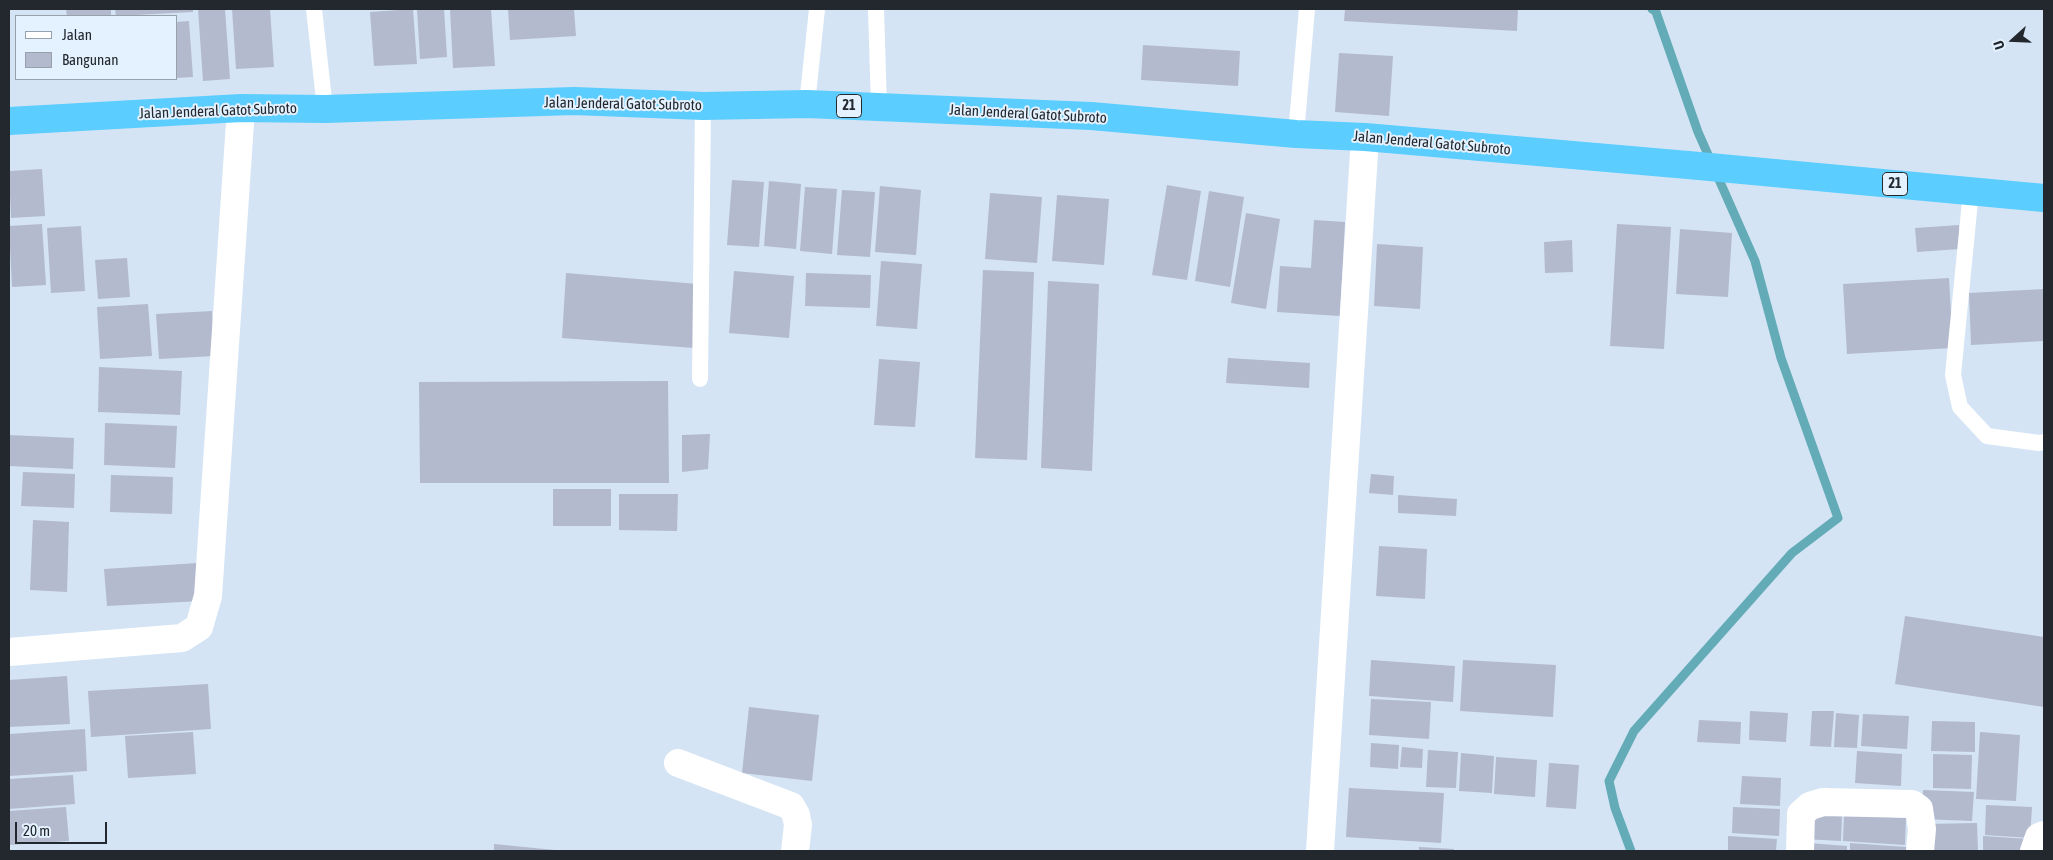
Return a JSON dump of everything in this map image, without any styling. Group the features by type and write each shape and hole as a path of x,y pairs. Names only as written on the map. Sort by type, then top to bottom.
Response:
{"highway":[{"name":"Jalan Jenderal Gatot Subroto","path":"9,121 241,108 325,109 574,101 703,106 807,104 1092,116 1296,134 1365,137 2044,198"}],"street":[{"path":"9,652 182,638 199,627 208,596 241,108"},
{"path":"1320,851 1365,137"},
{"path":"678,763 791,806 796,815 798,825 795,851"},
{"path":"1800,851 1801,814 1810,806 1823,802 1912,804 1919,809 1922,829 1920,851"},
{"path":"2034,851 2039,837 2044,835"}],"lane":[{"path":"314,9 325,109"},
{"path":"807,104 818,9"},
{"path":"876,9 879,107"},
{"path":"1296,134 1307,9"},
{"path":"700,379 703,106"},
{"path":"1970,192 1953,375 1960,407 1987,436 2039,443 2044,442"}],"building":[{"path":"66,9 111,9 111,15 67,15"},
{"path":"115,9 193,9 193,12 116,15"},
{"path":"198,9 225,9 230,79 203,81"},
{"path":"232,9 270,9 274,67 236,69"},
{"path":"413,9 417,64 374,66 370,12"},
{"path":"417,9 444,9 447,57 420,59"},
{"path":"450,9 491,9 495,66 453,68"},
{"path":"508,9 574,9 576,36 510,40"},
{"path":"1345,9 1518,9 1517,31 1344,21"},
{"path":"189,21 193,77 178,78 178,22"},
{"path":"1143,45 1240,51 1238,86 1141,80"},
{"path":"1339,53 1393,56 1389,116 1335,112"},
{"path":"42,169 45,216 11,218 9,171"},
{"path":"732,180 764,182 759,247 727,245"},
{"path":"769,181 801,184 796,249 764,246"},
{"path":"1167,185 1201,191 1187,280 1152,275"},
{"path":"880,186 921,190 916,255 875,252"},
{"path":"805,187 837,189 832,254 800,251"},
{"path":"842,190 875,192 870,257 837,255"},
{"path":"1209,191 1244,197 1230,287 1195,281"},
{"path":"990,193 1042,197 1037,263 985,259"},
{"path":"1057,195 1109,199 1104,265 1052,261"},
{"path":"1246,213 1280,219 1266,309 1231,303"},
{"path":"1314,220 1345,222 1340,316 1277,312 1280,266 1311,268"},
{"path":"42,224 46,285 12,287 9,226"},
{"path":"1617,224 1671,227 1664,349 1610,346"},
{"path":"1959,225 1960,249 1917,252 1915,228"},
{"path":"81,226 85,291 51,293 47,228"},
{"path":"1680,229 1732,233 1728,297 1676,294"},
{"path":"1572,240 1573,272 1545,273 1544,242"},
{"path":"1377,244 1423,247 1420,309 1374,306"},
{"path":"127,258 130,297 98,299 95,260"},
{"path":"881,261 922,264 917,329 876,326"},
{"path":"983,270 1034,272 1027,460 975,458"},
{"path":"734,271 794,276 789,338 729,333"},
{"path":"566,273 698,284 694,348 562,338"},
{"path":"806,273 871,275 870,308 805,306"},
{"path":"1949,278 1953,348 1847,354 1843,284"},
{"path":"1048,281 1099,284 1092,471 1041,468"},
{"path":"2044,289 2044,341 1971,345 1969,293"},
{"path":"148,304 152,356 100,359 97,307"},
{"path":"212,311 214,356 159,359 156,314"},
{"path":"1228,358 1310,363 1309,388 1226,383"},
{"path":"879,359 920,362 915,427 874,425"},
{"path":"99,367 182,371 180,415 98,412"},
{"path":"668,381 669,483 420,483 419,382"},
{"path":"105,423 177,426 175,468 104,465"},
{"path":"710,434 708,469 682,472 682,435"},
{"path":"9,435 74,438 73,469 9,466"},
{"path":"23,472 75,474 74,508 21,506"},
{"path":"1371,474 1394,476 1393,495 1369,493"},
{"path":"111,475 173,477 172,514 110,512"},
{"path":"553,489 611,489 611,526 553,526"},
{"path":"619,494 678,494 677,531 619,530"},
{"path":"1398,495 1457,499 1456,516 1398,513"},
{"path":"33,520 69,522 67,592 30,590"},
{"path":"1379,546 1427,549 1425,599 1376,596"},
{"path":"198,563 201,601 107,606 104,569"},
{"path":"1905,616 2044,637 2044,707 1895,684"},
{"path":"1371,660 1455,666 1453,702 1369,696"},
{"path":"1463,660 1556,665 1553,717 1460,711"},
{"path":"67,676 70,724 9,727 9,680"},
{"path":"208,684 211,729 91,737 88,691"},
{"path":"1371,699 1431,702 1429,739 1369,735"},
{"path":"749,707 819,715 812,781 742,773"},
{"path":"1750,711 1788,713 1786,742 1749,740"},
{"path":"1812,711 1834,711 1831,747 1810,746"},
{"path":"1836,713 1859,715 1857,748 1834,747"},
{"path":"1863,714 1909,716 1907,749 1861,746"},
{"path":"1699,720 1741,722 1740,744 1697,742"},
{"path":"1932,721 1975,722 1975,752 1931,751"},
{"path":"85,729 87,771 9,776 9,734"},
{"path":"193,732 196,774 128,778 125,736"},
{"path":"1980,732 2020,735 2016,801 1976,799"},
{"path":"1371,743 1399,745 1398,769 1370,767"},
{"path":"1402,747 1423,749 1422,768 1400,767"},
{"path":"1428,750 1458,752 1456,788 1426,787"},
{"path":"1857,751 1902,754 1901,786 1855,783"},
{"path":"1461,753 1494,756 1492,793 1459,791"},
{"path":"1933,754 1972,755 1971,789 1933,788"},
{"path":"1496,757 1537,760 1535,797 1494,794"},
{"path":"1549,763 1579,765 1576,809 1546,807"},
{"path":"73,775 75,804 9,809 9,779"},
{"path":"1742,776 1781,778 1780,806 1740,804"},
{"path":"1349,788 1444,793 1441,843 1346,837"},
{"path":"1923,790 1974,792 1972,821 1922,819"},
{"path":"1986,805 2032,807 2030,838 1985,835"},
{"path":"66,807 69,841 9,845 9,811"},
{"path":"1733,807 1780,809 1779,836 1732,833"},
{"path":"1805,814 1842,816 1841,841 1804,839"},
{"path":"1844,814 1906,818 1905,845 1843,841"},
{"path":"1977,823 1978,851 1926,851 1925,824"},
{"path":"1728,836 1777,839 1776,851 1728,851"},
{"path":"1983,836 2030,839 2029,851 1983,851"},
{"path":"1808,843 1847,846 1847,851 1807,851"},
{"path":"1850,843 1907,847 1906,851 1850,851"},
{"path":"494,844 555,850 555,851 494,851"},
{"path":"1419,847 1454,849 1454,851 1419,851"}],"waterway":[{"path":"1631,851 1615,808 1609,781 1634,731 1792,553 1838,518 1781,358 1755,261 1698,132 1656,12 1652,9"}]}
